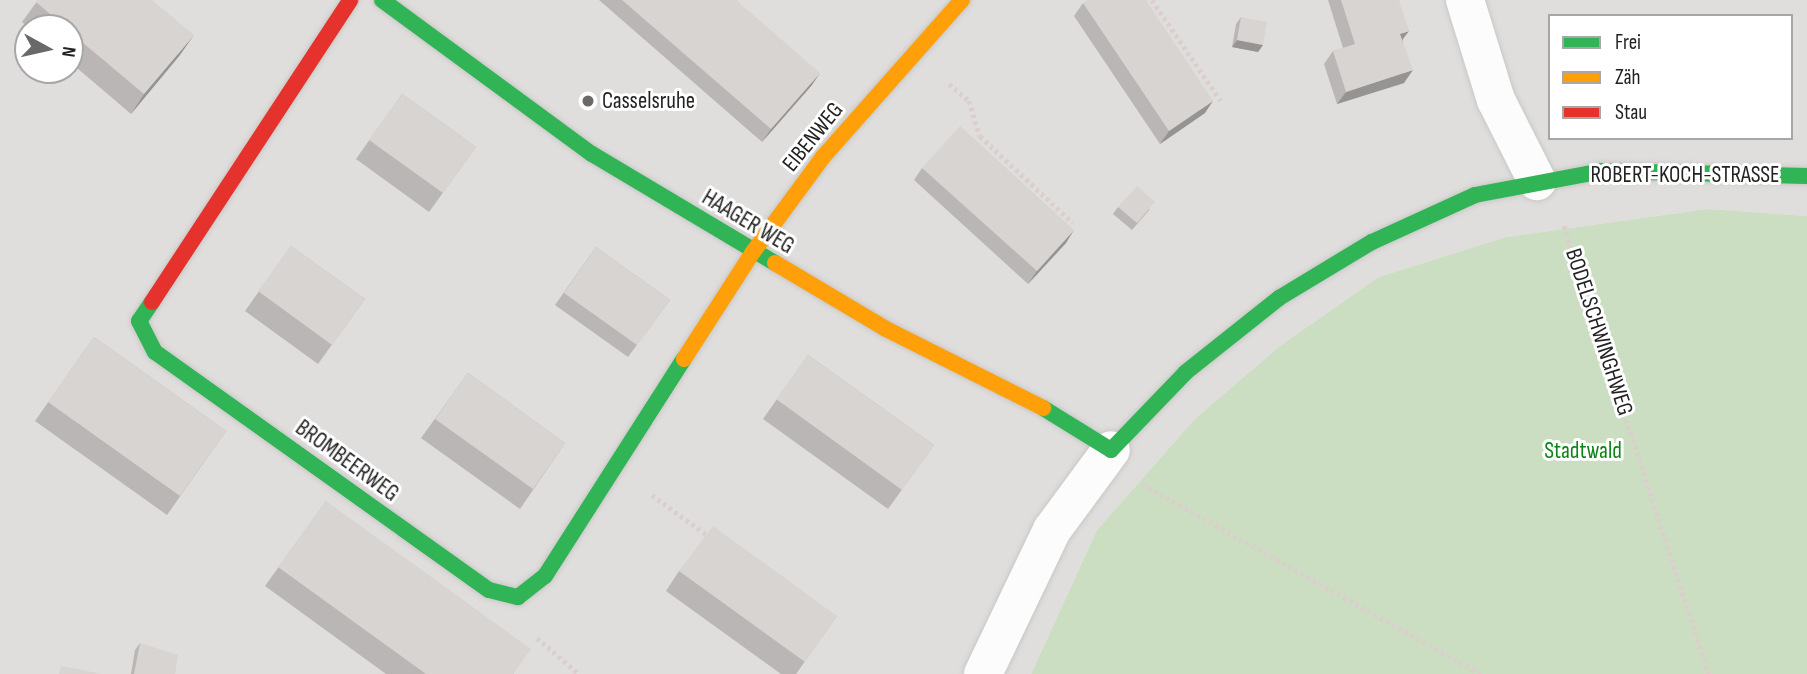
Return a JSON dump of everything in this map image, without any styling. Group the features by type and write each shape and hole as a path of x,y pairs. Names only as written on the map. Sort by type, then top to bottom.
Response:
{"street":[{"name":"BROMBEERWEG","path":"350,0 139,321 155,352 489,590 518,597 545,576 753,252"},
{"name":"HAAGER WEG","path":"382,0 592,154 753,252 1111,450"},
{"name":"EIBENWEG","path":"753,252 824,157 962,0"},
{"path":"1465,0 1496,100 1536,181"},
{"name":"ROBERT-KOCH-STRASSE","path":"983,674 1052,530 1111,450 1186,372 1279,298 1372,242 1475,195 1536,181 1602,171 1807,176"}],"path":[{"path":"1152,0 1221,101"},
{"path":"914,54 970,101 980,136 1073,223"},
{"name":"BODELSCHWINGHWEG","path":"1536,181 1561,217 1709,674"},
{"path":"1111,450 1134,479 1480,674"},
{"path":"614,468 716,542"}],"shaded area":[{"path":"0,0 1807,0 1807,216 1707,209 1506,237 1379,277 1193,421 1097,530 1031,674 0,674"}],"green space":[{"name":"Stadtwald","path":"1707,209 1807,216 1807,674 1031,674 1097,530 1193,421 1279,347 1379,277 1506,237"}],"building":[{"path":"152,0 194,35 144,94 84,44 84,14 50,14 36,2"},
{"path":"622,0 736,0 820,73 771,129"},
{"path":"1087,0 1146,0 1213,101 1169,131 1083,3"},
{"path":"1341,0 1399,0 1409,31 1400,34 1413,70 1346,92 1333,51 1355,44"},
{"path":"1241,17 1267,22 1263,45 1237,40"},
{"path":"402,94 476,147 443,193 369,140"},
{"path":"960,126 1074,230 1037,271 922,168"},
{"path":"1137,186 1155,202 1137,223 1118,207"},
{"path":"291,246 365,299 332,345 258,291"},
{"path":"596,247 670,300 637,345 564,293"},
{"path":"94,337 226,431 180,496 48,402"},
{"path":"808,355 934,445 902,490 776,399"},
{"path":"468,373 565,443 533,489 435,419"},
{"path":"326,501 531,649 513,674 426,674 278,567"},
{"path":"713,526 837,616 805,662 679,571"},
{"path":"140,643 178,655 175,674 134,674"},
{"path":"61,666 102,674 59,674"}],"traffic: fast":[{"path":"382,0 592,154 775,263"},
{"path":"1043,408 1111,450 1186,372 1279,298 1372,242 1475,195 1602,171 1807,176"},
{"path":"152,302 139,321 155,352 489,590 518,597 545,576 684,359"}],"traffic: slow":[{"path":"684,359 753,252 823,157 962,0"},
{"path":"775,263 886,329 1043,408"}],"traffic: jam":[{"path":"152,302 350,0"}],"place":[{"name":"Casselsruhe","path":"588,101"}]}
